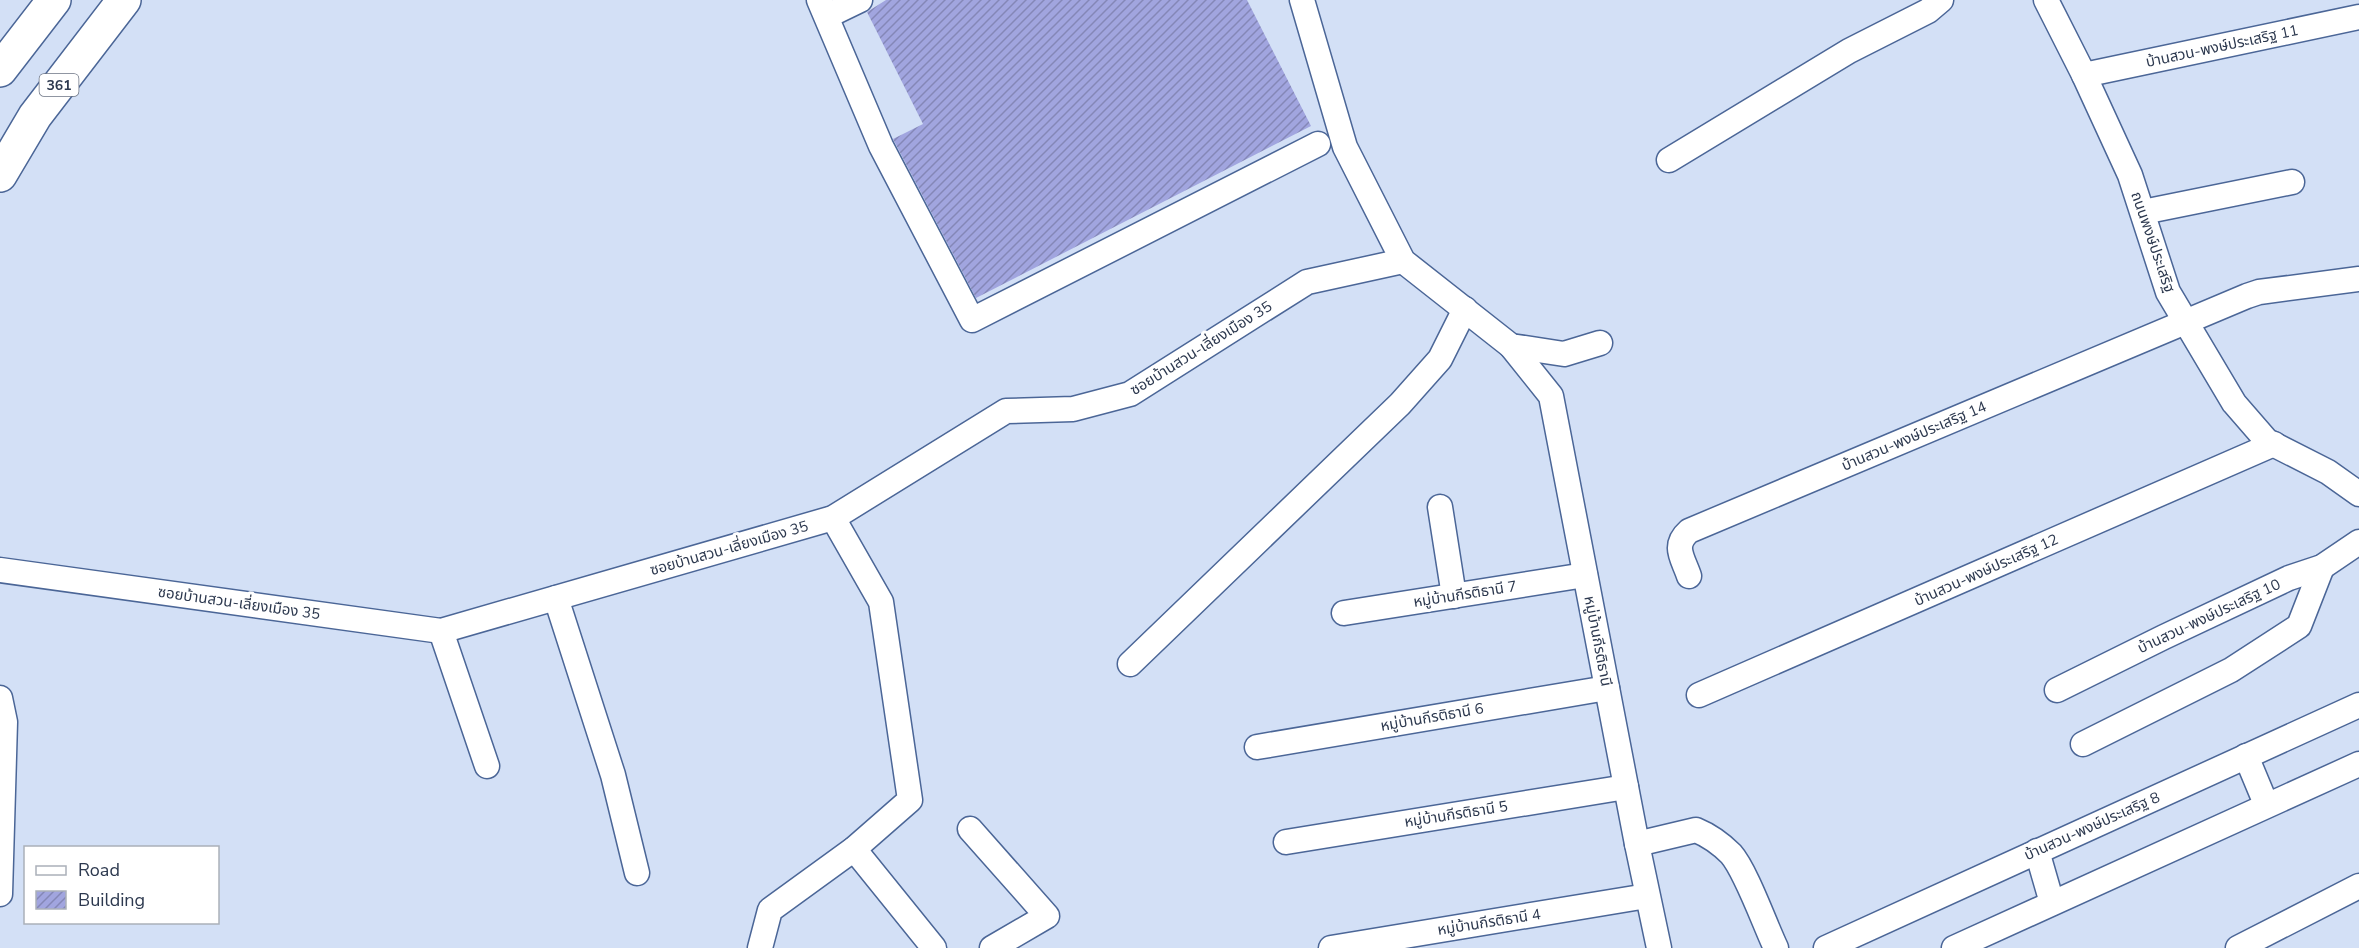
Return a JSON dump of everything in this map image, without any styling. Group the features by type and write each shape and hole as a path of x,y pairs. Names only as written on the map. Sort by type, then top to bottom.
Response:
{"highway":[{"path":"0,70 54,0"},
{"name":"361","path":"0,175 36,117 98,31 124,0"}],"street":[{"path":"860,0 823,8 881,146 972,321 1318,144"},
{"path":"1302,0 1345,147 1403,261"},
{"path":"1669,160 1849,51 1928,11 1941,0"},
{"name":"ถนนพงษ์ประเสริฐ","path":"2046,0 2084,75 2130,175 2168,292 2234,403 2267,441 2328,472 2359,494"},
{"name":"บ้านสวน-พงษ์ประเสริฐ 11","path":"2084,75 2359,17"},
{"path":"2143,212 2292,182"},
{"name":"หมู่บ้านกีรติธานี","path":"1403,261 1511,346 1551,396 1659,948"},
{"name":"ซอยบ้านสวน-เลี่ยงเมือง 35","path":"0,570 441,632 833,518 1006,411 1073,409 1130,394 1307,282 1403,261"},
{"path":"2186,323 2259,292 2359,279"},
{"path":"1130,664 1400,404 1440,358 1465,309"},
{"name":"บ้านสวน-พงษ์ประเสริฐ 14","path":"1689,576 1679,547 1681,538 1689,531 2186,323"},
{"path":"1511,346 1564,354 1600,343"},
{"name":"บ้านสวน-พงษ์ประเสริฐ 12","path":"1699,695 2274,444"},
{"path":"1440,507 1454,596"},
{"path":"760,948 770,910 854,849 910,800 881,603 833,518"},
{"name":"บ้านสวน-พงษ์ประเสริฐ 10","path":"2057,690 2289,578 2322,567 2359,542"},
{"path":"2083,744 2231,670 2299,626 2322,567"},
{"name":"หมู่บ้านกีรติธานี 7","path":"1344,613 1585,575"},
{"path":"556,598 613,775 636,873"},
{"path":"441,632 487,766"},
{"name":"หมู่บ้านกีรติธานี 6","path":"1257,747 1607,688"},
{"path":"0,698 5,722 0,894"},
{"name":"บ้านสวน-พงษ์ประเสริฐ 8","path":"1826,948 2359,705"},
{"path":"2246,756 2266,804"},
{"path":"1954,948 2266,804 2359,764"},
{"name":"หมู่บ้านกีรติธานี 5","path":"1286,842 1626,787"},
{"path":"970,829 1047,916 992,948"},
{"path":"1637,844 1696,830 1717,843 1731,854 1739,867 1776,948"},
{"path":"854,849 934,948"},
{"path":"2037,851 2052,903"},
{"path":"2238,948 2359,886"},
{"name":"หมู่บ้านกีรติธานี 4","path":"1331,948 1647,896"}],"building":[{"path":"886,0 1247,0 1311,126 976,298 893,139 923,124 867,12"}]}
